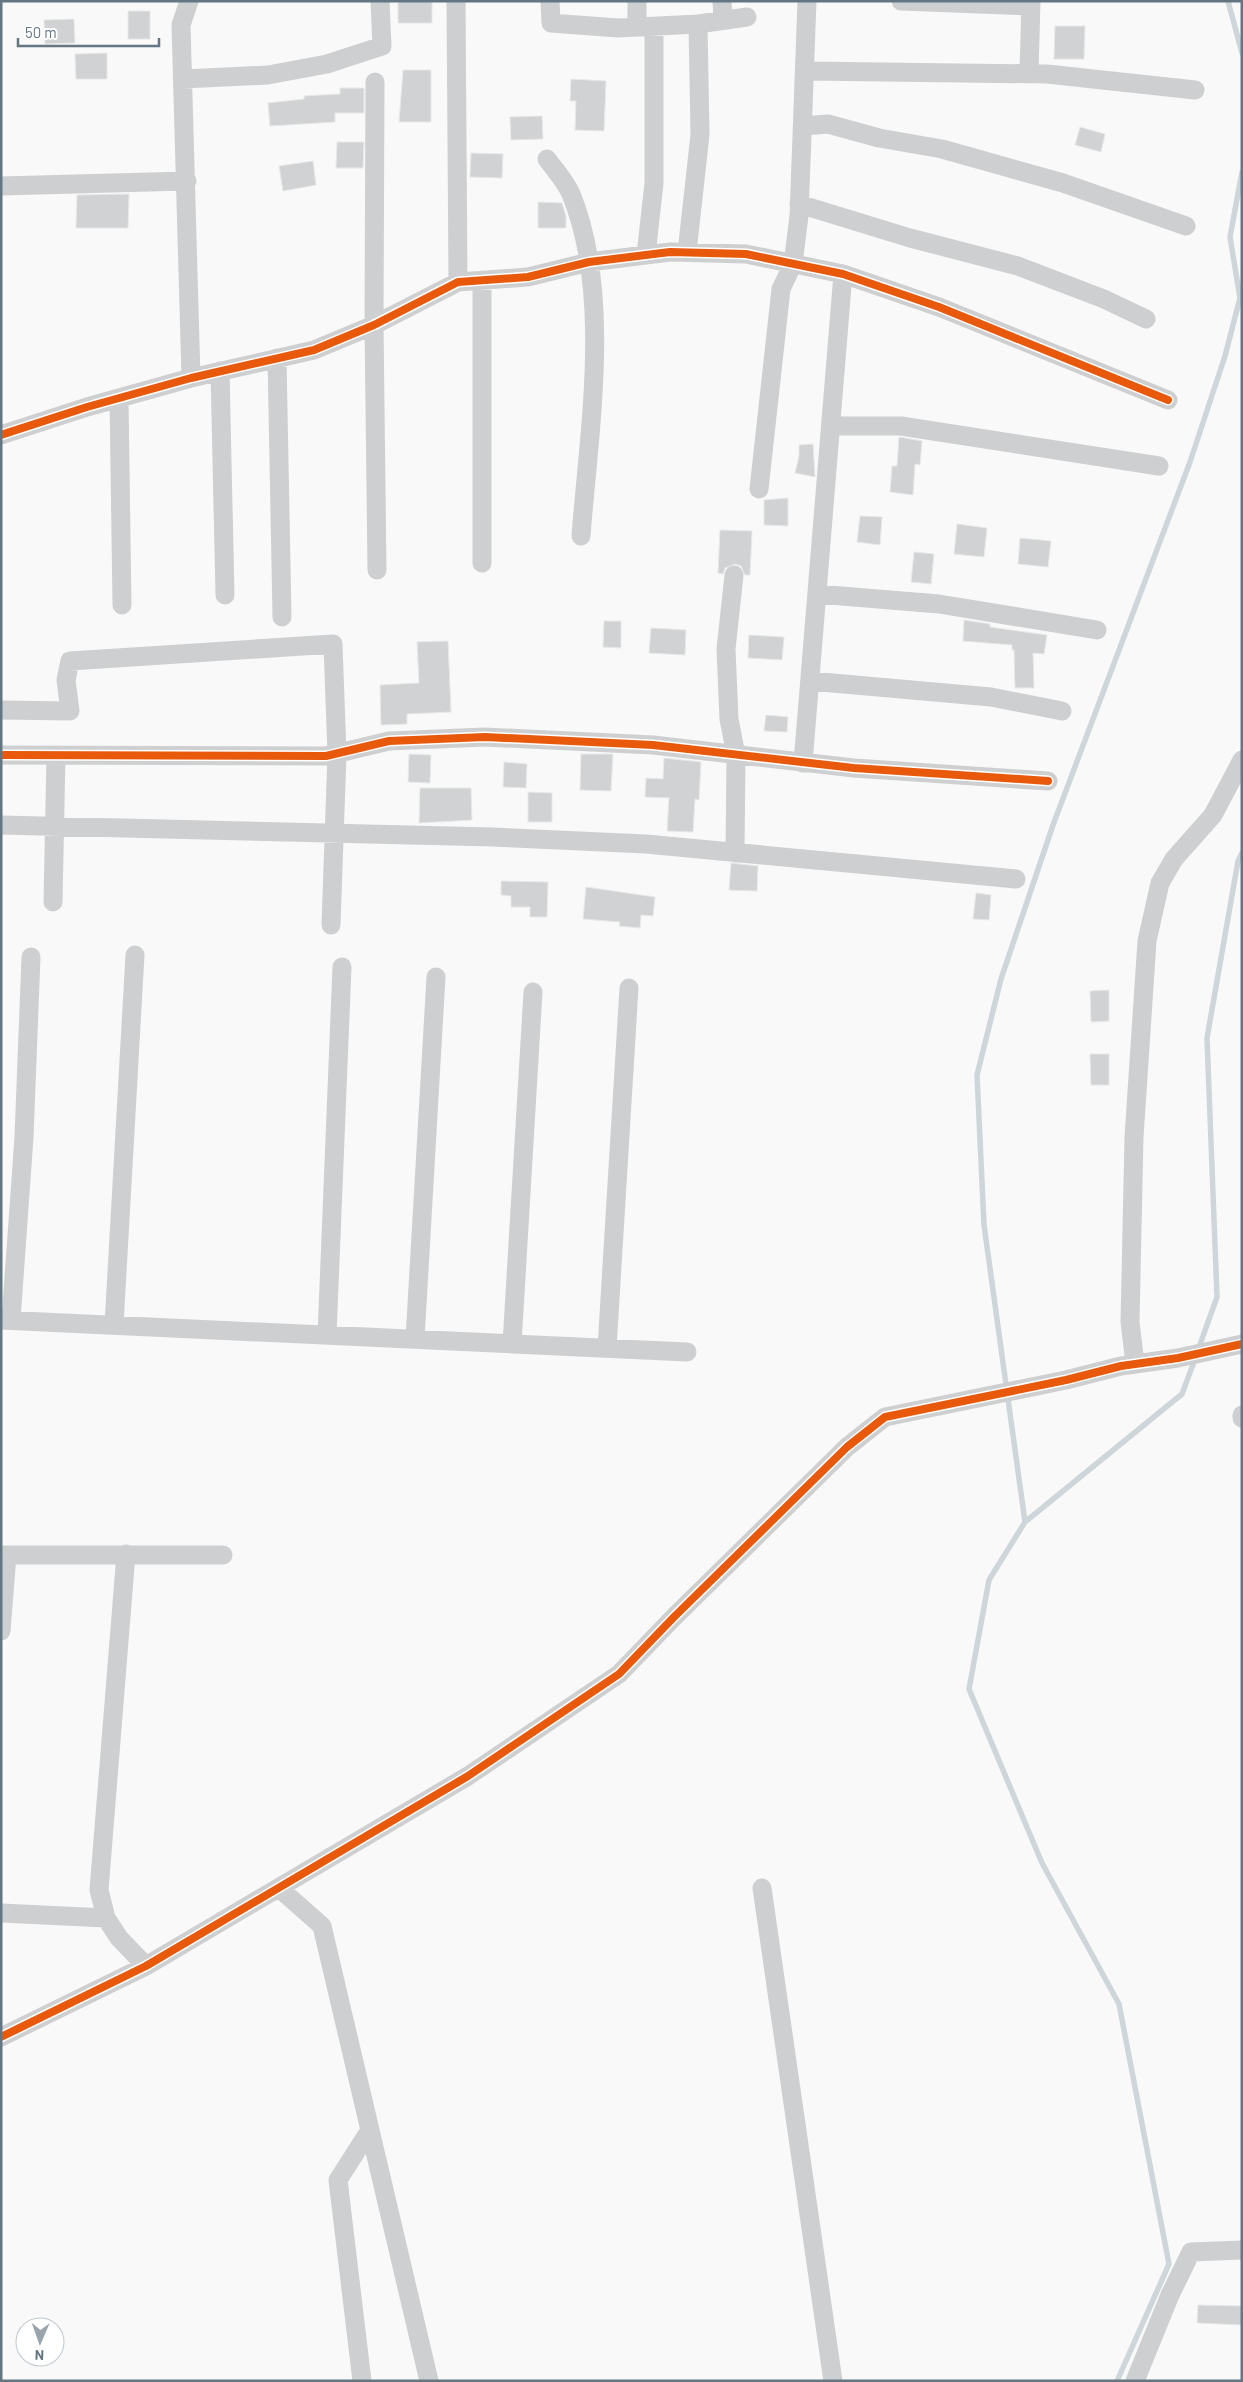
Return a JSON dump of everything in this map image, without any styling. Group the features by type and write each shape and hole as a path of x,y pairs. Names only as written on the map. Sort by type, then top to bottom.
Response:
{"street":[{"path":"189,1 181,25 187,181 191,378"},
{"path":"183,79 268,75 327,64 382,46 380,1"},
{"path":"456,1 458,282"},
{"path":"550,1 551,23 618,28 698,24 747,17"},
{"path":"637,1 645,27 654,183 646,255"},
{"path":"722,1 722,20"},
{"path":"759,489 781,289 793,264 799,204 807,1"},
{"path":"901,1 1031,4 1029,73"},
{"path":"687,252 700,135 698,24"},
{"path":"805,71 1029,73 1195,90"},
{"path":"375,82 374,325 377,570"},
{"path":"803,126 828,124 879,138 942,149 1063,183 1186,226"},
{"path":"547,159 570,192 583,230 594,308 593,380 581,536"},
{"path":"1,186 187,181"},
{"path":"799,204 910,238 1018,266 1104,299 1146,319"},
{"path":"1,434 191,378 314,350 374,325 458,282 528,276 589,262 687,252 746,254 843,274 939,307 1168,400"},
{"path":"804,763 843,274"},
{"path":"482,280 482,563"},
{"path":"278,358 282,617"},
{"path":"220,371 225,595"},
{"path":"119,398 122,605"},
{"path":"831,426 901,426 1159,466"},
{"path":"734,575 726,649 729,719 736,755 735,853"},
{"path":"817,594 939,604 1097,630"},
{"path":"1,710 70,711 66,680 70,660 333,644 337,754 331,925"},
{"path":"810,681 991,697 1062,712"},
{"path":"1,755 326,756 390,740 485,737 652,745 804,763 1048,781"},
{"path":"53,902 56,755"},
{"path":"1135,1364 1130,1322 1134,1137 1147,941 1160,883 1174,859 1213,815 1242,760"},
{"path":"1,825 334,833 636,844 1016,878"},
{"path":"114,1325 136,955"},
{"path":"31,958 24,1136 6,1320 687,1352"},
{"path":"327,1335 342,967"},
{"path":"415,1339 436,977"},
{"path":"607,1348 630,988"},
{"path":"512,1344 533,992"},
{"path":"1,2037 146,1966 279,1888 468,1776 619,1674 674,1617 848,1447 885,1417 1135,1364 1178,1358 1242,1344"},
{"path":"126,1554 99,1890 106,1918 119,1938 146,1966"},
{"path":"1,1631 4,1555 223,1555"},
{"path":"279,1888 322,1926 429,2381"},
{"path":"762,1888 833,2381"},
{"path":"1,1913 106,1918"},
{"path":"362,2381 338,2180 370,2130"},
{"path":"1136,2381 1170,2294 1191,2252 1242,2250"}],"building":[{"path":"398,1 432,1 432,23 398,23"},
{"path":"128,11 150,11 150,39 128,39"},
{"path":"74,19 75,43 45,44 44,20"},
{"path":"1055,26 1085,26 1084,59 1054,59"},
{"path":"107,53 107,79 76,79 75,54"},
{"path":"403,70 431,70 431,122 399,122"},
{"path":"571,79 606,81 604,131 575,130 576,101 570,101"},
{"path":"340,88 364,88 364,113 335,113 335,122 270,126 268,103 304,99 304,96 340,94"},
{"path":"542,116 543,139 511,140 510,117"},
{"path":"1080,127 1105,134 1101,152 1075,145"},
{"path":"337,142 364,142 363,168 336,168"},
{"path":"471,153 503,154 502,178 470,177"},
{"path":"313,161 316,185 283,191 279,166"},
{"path":"129,194 128,228 76,228 77,195"},
{"path":"538,202 562,203 566,216 566,228 538,228"},
{"path":"899,437 922,441 920,465 915,464 913,495 890,492 892,466 897,466"},
{"path":"813,444 815,477 795,473 799,456 799,445"},
{"path":"788,498 788,526 764,525 764,500"},
{"path":"860,516 882,517 880,545 857,542"},
{"path":"957,524 987,528 984,557 954,554"},
{"path":"720,530 752,531 750,575 745,575 741,566 735,564 725,568 723,574 718,573"},
{"path":"1020,538 1051,541 1048,567 1018,564"},
{"path":"914,552 934,554 931,584 911,582"},
{"path":"964,620 990,624 990,627 1047,635 1044,654 1033,653 1034,688 1015,688 1014,650 1012,650 1012,645 963,641"},
{"path":"604,621 621,621 621,648 603,647"},
{"path":"651,628 686,630 685,655 649,653"},
{"path":"749,635 784,637 782,660 748,658"},
{"path":"448,641 451,712 407,714 407,724 381,725 380,685 419,683 417,642"},
{"path":"766,715 788,717 787,732 764,731"},
{"path":"409,754 431,755 430,783 408,782"},
{"path":"581,754 613,754 611,791 580,790"},
{"path":"664,758 701,762 699,800 695,799 693,832 667,831 669,798 645,797 646,778 663,779"},
{"path":"504,762 527,764 526,788 503,787"},
{"path":"420,788 471,788 472,820 419,823"},
{"path":"528,792 552,793 552,822 528,822"},
{"path":"731,863 758,866 757,891 729,890"},
{"path":"501,881 548,882 547,917 530,917 530,907 511,907 511,896 501,895"},
{"path":"586,887 655,897 653,916 641,915 640,928 619,926 620,922 583,919"},
{"path":"976,893 991,895 989,920 973,919"},
{"path":"1109,990 1109,1021 1091,1022 1090,991"},
{"path":"1090,1054 1109,1054 1109,1085 1091,1085"},
{"path":"1198,2305 1242,2306 1242,2325 1197,2323"}],"waterway":[{"path":"1228,1 1242,53"},
{"path":"1117,2381 1169,2264 1119,2004 1042,1863 969,1689 989,1580 1025,1522 984,1225 977,1075 1001,979 1053,825 1190,462 1225,356 1240,298 1230,237 1242,172"},
{"path":"1198,1350 1217,1297 1207,1038 1238,861 1242,853"},
{"path":"1025,1522 1182,1394 1195,1359"}],"cycle path":[{"path":"1,435 87,407 191,378 314,350 374,325 458,282 528,277 589,262 670,252 746,254 843,274 939,307 1168,400"},
{"path":"1,755 326,756 389,741 485,737 653,745 854,768 1048,781"},
{"path":"1,2037 146,1966 468,1776 619,1674 674,1617 847,1447 885,1417 1066,1380 1121,1366 1178,1358 1242,1344"}]}
